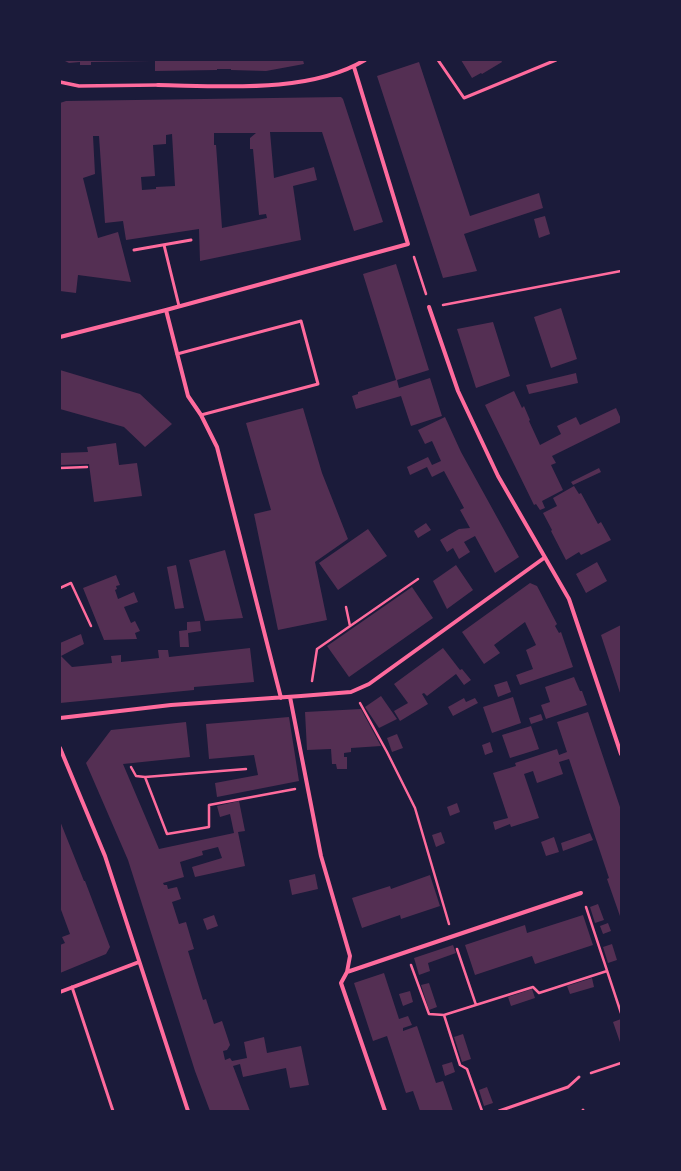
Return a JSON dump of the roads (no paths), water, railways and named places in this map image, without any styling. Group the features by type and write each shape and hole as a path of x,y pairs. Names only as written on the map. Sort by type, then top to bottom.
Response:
{"street":[{"path":"60,82 79,86 158,85 264,87 336,73 354,67 365,60"},
{"path":"60,337 166,310 408,244 354,67"},
{"path":"429,307 458,391 498,476 569,599 621,754"},
{"path":"166,310 188,396 201,415 217,447 281,698"},
{"path":"60,718 171,705 351,692 369,684 544,558"},
{"path":"290,697 321,856 350,956 347,972 341,983 385,1111"},
{"path":"60,748 105,856 188,1111"},
{"path":"347,972 581,893"},
{"path":"60,992 139,962"}],"lane":[{"path":"438,60 464,98 556,60"},
{"path":"134,250 191,240"},
{"path":"164,245 179,306"},
{"path":"177,354 301,321 318,384 201,415"},
{"path":"72,987 113,1111"},
{"path":"499,1111 568,1087 579,1077"}]}
